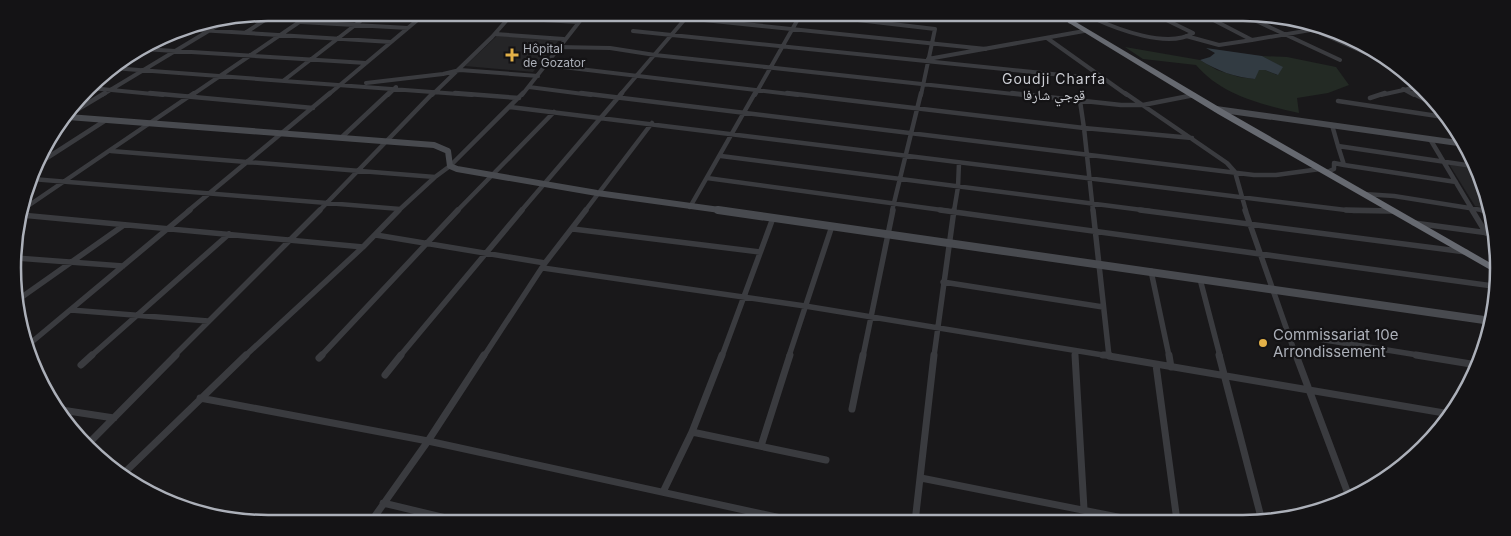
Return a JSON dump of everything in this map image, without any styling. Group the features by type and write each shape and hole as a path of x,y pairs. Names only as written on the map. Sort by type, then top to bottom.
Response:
{"highway":[{"path":"1069,21 1363,194 1490,265"}],"street":[{"path":"245,33 263,21"},
{"path":"284,81 361,21"},
{"path":"33,341 416,21"},
{"path":"92,440 329,203 436,91 460,70 507,21"},
{"path":"561,21 578,22"},
{"path":"385,375 485,253 683,21"},
{"path":"706,21 986,49"},
{"path":"690,206 721,156 796,21"},
{"path":"852,409 896,204 899,179 936,29 875,21"},
{"path":"1099,21 1118,30 1135,35 1156,38 1186,36 1219,45 1307,30"},
{"path":"1168,21 1193,33 1186,36"},
{"path":"1215,21 1252,40"},
{"path":"30,205 301,22 408,28"},
{"path":"127,470 200,398 376,235 400,209 450,166 510,107 538,76 578,22"},
{"path":"1258,22 1340,60"},
{"path":"78,111 214,28"},
{"path":"201,31 391,42"},
{"path":"928,60 1084,31"},
{"path":"633,32 1104,79"},
{"path":"495,34 564,39"},
{"path":"1047,38 1192,138 1227,163 1235,172 1288,334 1348,491"},
{"path":"558,47 610,48 655,55 1080,101 1143,105 1194,95"},
{"path":"154,50 366,63"},
{"path":"546,65 1084,128 1192,138"},
{"path":"123,69 219,77 396,87 519,98"},
{"path":"342,85 399,80 460,70 538,76"},
{"path":"342,137 396,87"},
{"path":"529,87 1235,172 1276,175 1334,169 1334,163 1456,182"},
{"path":"1370,98 1411,88"},
{"path":"99,89 313,108"},
{"path":"1403,89 1421,98"},
{"path":"1080,101 1109,356"},
{"path":"1338,101 1436,114"},
{"path":"510,107 1354,211 1393,211"},
{"path":"1219,110 1456,143"},
{"path":"319,358 426,243 554,112"},
{"path":"73,116 434,145 448,151 450,166"},
{"path":"48,157 106,120"},
{"path":"375,515 428,441 544,266 652,123"},
{"path":"1332,126 1344,165"},
{"path":"1430,139 1486,233"},
{"path":"1338,146 1467,165"},
{"path":"111,151 435,177"},
{"path":"721,156 1466,252"},
{"path":"916,515 937,328 960,163"},
{"path":"450,166 457,169 494,174 597,194 1151,271 1484,320"},
{"path":"708,178 1489,285"},
{"path":"38,180 400,209"},
{"path":"1363,194 1394,196 1482,209"},
{"path":"27,216 363,246"},
{"path":"663,492 692,432 745,297 773,218"},
{"path":"1414,223 1486,233"},
{"path":"23,296 124,225"},
{"path":"761,446 832,226"},
{"path":"573,229 760,252"},
{"path":"81,365 229,234"},
{"path":"376,235 485,253 544,266 805,306 1443,413"},
{"path":"22,258 123,266"},
{"path":"1151,271 1172,368"},
{"path":"1200,279 1260,514"},
{"path":"943,282 1103,307"},
{"path":"71,310 208,322"},
{"path":"1288,334 1470,364"},
{"path":"1075,351 1084,509"},
{"path":"1156,365 1176,515"},
{"path":"200,398 428,441 767,515"},
{"path":"67,411 114,418"},
{"path":"692,432 826,460"},
{"path":"921,478 1111,515"},
{"path":"383,503 433,515"}],"shaded area":[{"path":"500,33 560,39 533,72 465,66"},
{"path":"1125,47 1200,60 1217,70 1239,77 1255,79 1258,70 1265,70 1277,75 1282,67 1262,56 1287,57 1336,67 1349,85 1328,93 1297,98 1299,113 1257,102 1230,91 1207,76 1196,65 1143,59"},
{"path":"1206,48 1262,56 1283,67 1278,75 1265,70 1259,70 1255,79 1240,77 1200,60 1210,57 1215,53"},
{"path":"1449,164 1467,166 1477,189 1482,207 1475,206"}],"place":[{"name":"Hôpital de Gozator","path":"512,55"},
{"name":"Commissariat 10e Arrondissement","path":"1263,343"}],"district":[{"name":"Goudji Charfa قوجي شارفا","path":"1054,86"}]}
